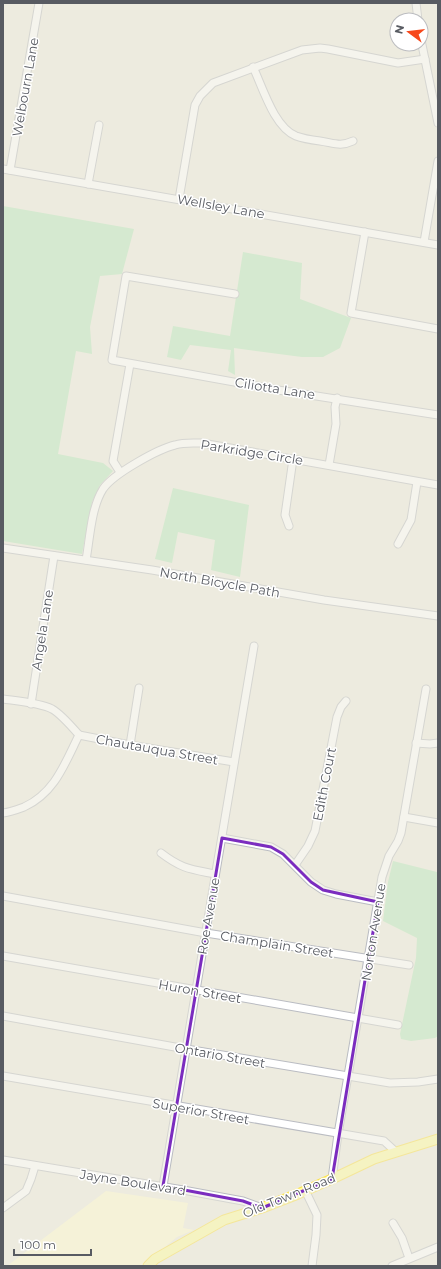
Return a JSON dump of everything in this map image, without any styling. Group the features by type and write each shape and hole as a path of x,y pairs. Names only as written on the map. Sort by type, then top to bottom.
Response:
{"main road":[{"name":"Old Town Road","path":"148,1266 155,1259 224,1220 262,1208 332,1179 374,1159 438,1139"}],"street":[{"name":"Welbourn Lane","path":"7,170 39,3"},
{"path":"179,199 194,110 200,96 213,83 291,53 312,48 328,49 398,63 425,59"},
{"path":"424,52 438,123"},
{"path":"254,67 276,116 286,130 296,136 344,145 353,141"},
{"path":"88,184 99,124"},
{"path":"424,242 438,161"},
{"name":"Wellsley Lane","path":"7,170 438,245"},
{"path":"365,232 351,314 438,329"},
{"name":"Ciliotta Lane","path":"235,294 126,276 112,360 438,415"},
{"path":"120,472 113,461 130,364"},
{"path":"329,465 336,424 335,407 337,398"},
{"name":"Parkridge Circle","path":"86,560 98,499 110,480 120,472 166,447 188,442 202,443 438,485"},
{"path":"289,526 285,515 293,459"},
{"path":"398,544 410,520 418,482"},
{"name":"North Bicycle Path","path":"3,548 86,560 294,595 438,616"},
{"name":"Angela Lane","path":"31,704 54,556"},
{"name":"Roe Avenue","path":"163,1186 254,646"},
{"path":"130,745 139,688"},
{"name":"Norton Avenue","path":"332,1179 338,1134 385,864 398,841 404,817 426,689"},
{"path":"3,699 52,709 79,735 60,773 47,791 35,802 11,812 3,813"},
{"name":"Edith Court","path":"295,865 308,846 314,831 337,717 341,707 346,701"},
{"name":"Chautauqua Street","path":"79,735 234,762"},
{"path":"416,743 438,743"},
{"path":"404,817 438,824"},
{"path":"222,838 271,847 284,854 295,865 301,874 323,890 378,902"},
{"path":"161,853 175,864 186,869 215,874"},
{"name":"Champlain Street","path":"3,896 206,933 409,965"},
{"name":"Huron Street","path":"3,956 398,1025"},
{"name":"Ontario Street","path":"3,1016 348,1077 390,1083 418,1082 438,1079"},
{"name":"Superior Street","path":"3,1076 384,1141 396,1152"},
{"name":"Jayne Boulevard","path":"3,1160 163,1186 243,1201 262,1208"},
{"path":"3,1208 26,1191 35,1166"},
{"path":"305,1190 317,1215 312,1266"},
{"path":"393,1223 402,1238 410,1258"},
{"path":"392,1266 438,1247"}],"highlighted area":[{"path":"222,838 271,847 283,854 311,882 323,890 378,902 332,1179 262,1208 243,1201 163,1186"}],"shaded area":[{"path":"106,1191 188,1203 183,1228 194,1230 177,1237 143,1266 7,1266"}],"green space":[{"path":"3,206 134,229 122,274 100,276 90,327 92,354 76,351 58,454 103,463 113,471 100,485 92,502 82,554 3,541"},
{"path":"243,252 302,263 300,299 351,318 340,348 323,357 302,357 234,348 235,375 228,371 231,350 190,345 181,360 167,357 173,326 230,336"},
{"path":"173,488 249,505 240,577 211,570 215,540 178,532 172,563 155,559"},
{"path":"393,861 437,872 438,870 438,1036 435,1038 411,1041 401,1039 400,1034 416,958 417,938 383,921 388,882"}]}
